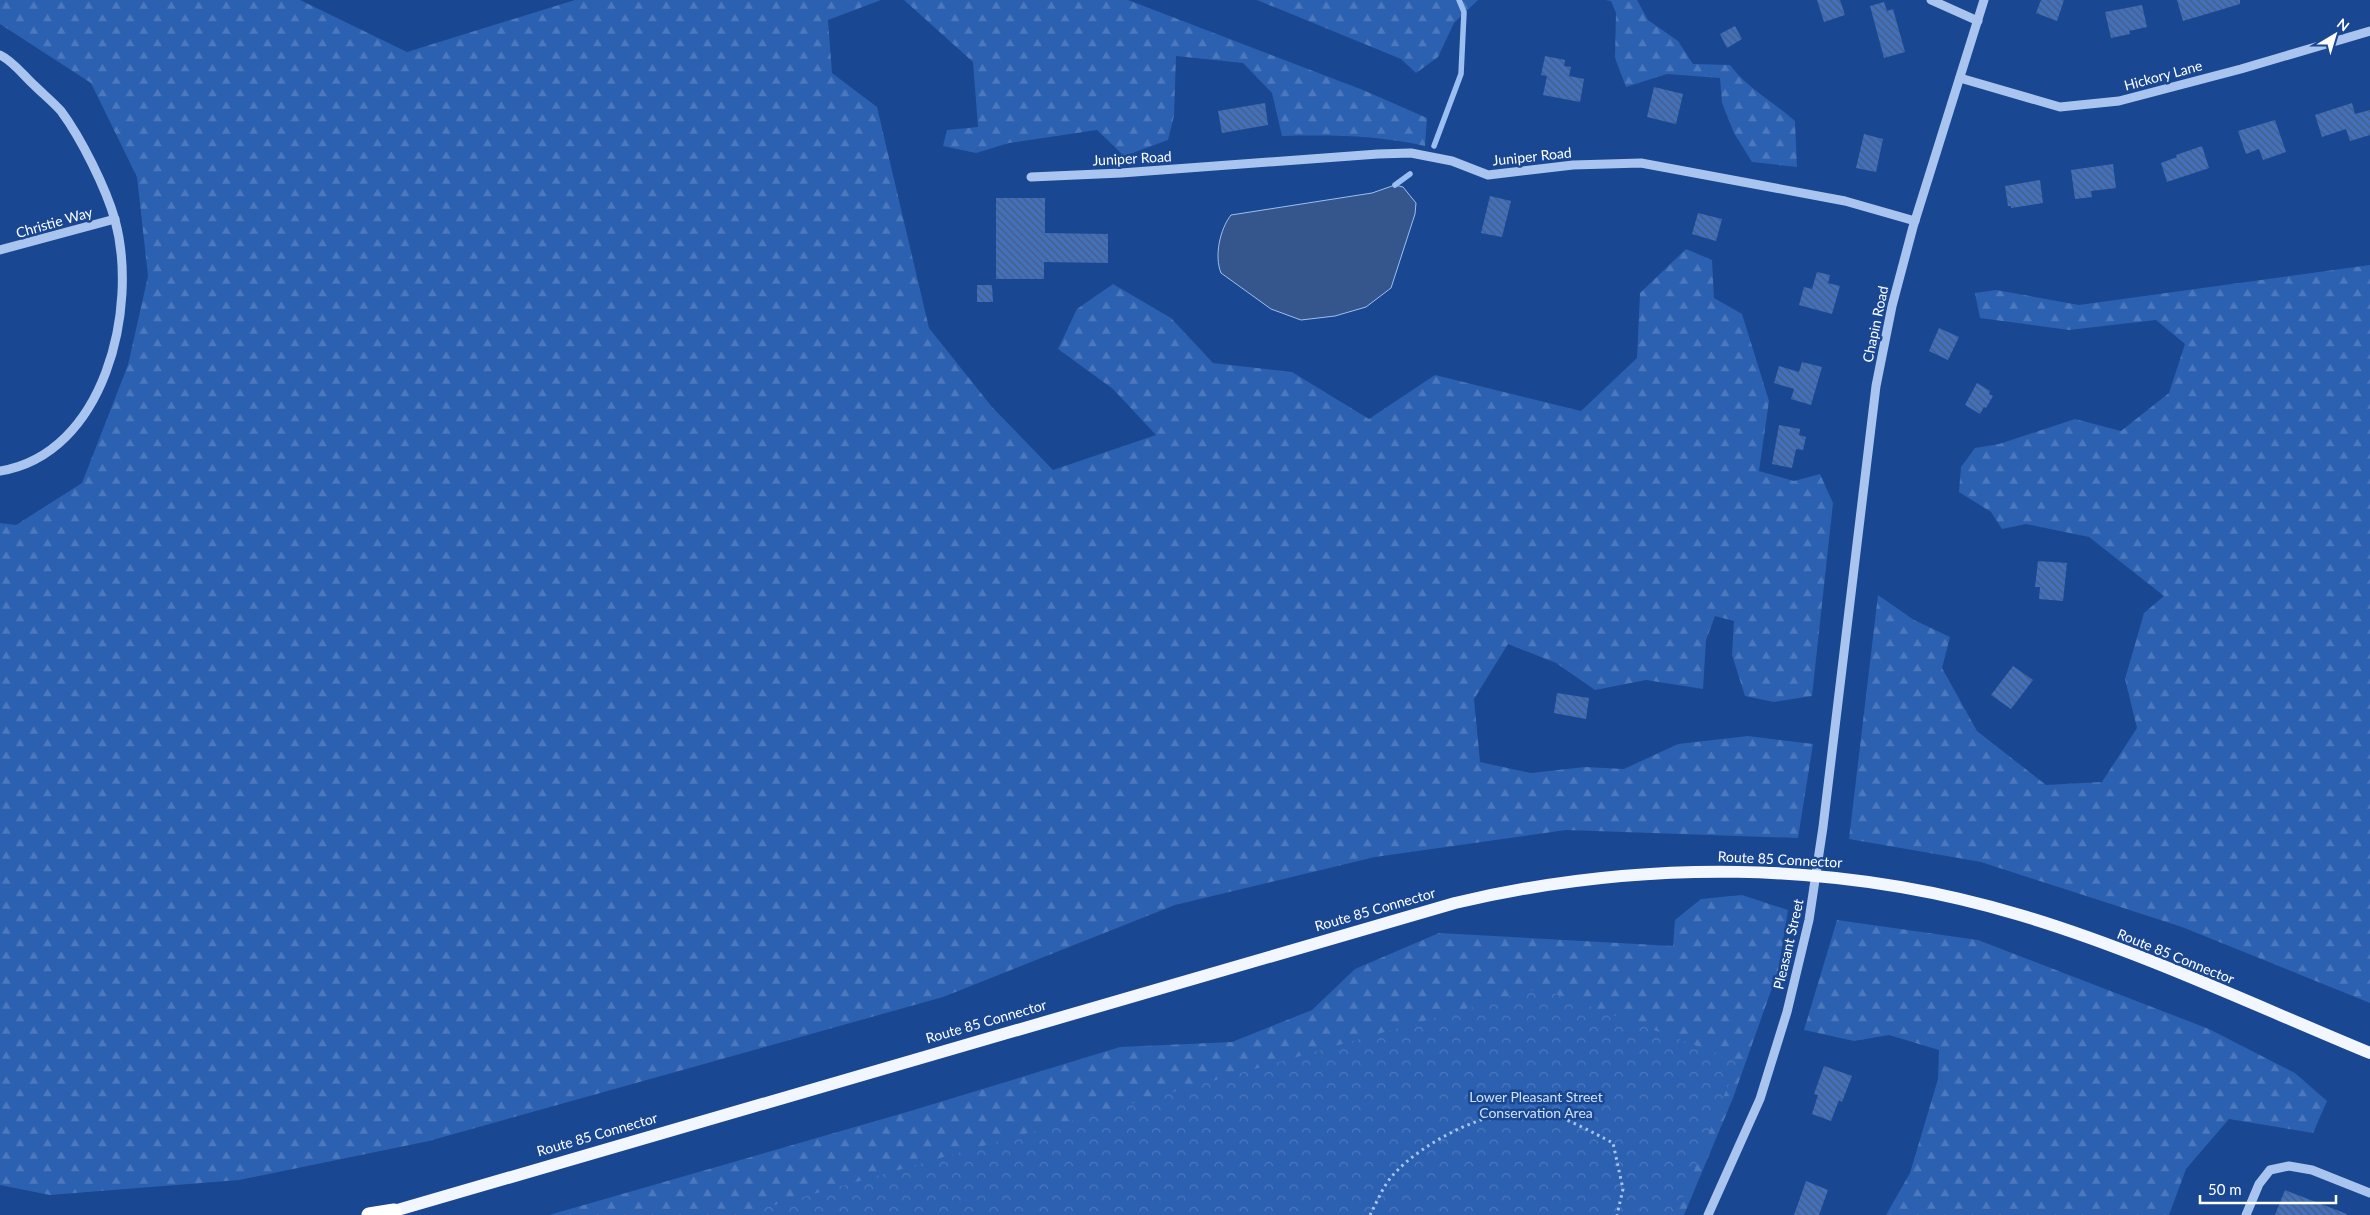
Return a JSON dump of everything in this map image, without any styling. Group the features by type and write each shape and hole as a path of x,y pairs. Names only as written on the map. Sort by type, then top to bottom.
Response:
{"highway":[{"name":"Route 85 Connector","path":"369,1215 387,1213"}],"main road":[{"name":"Route 85 Connector","path":"387,1213 1455,902 1523,888 1596,878 1692,871 1775,873 1860,880 1942,895 2057,927 2137,957 2370,1053"}],"street":[{"path":"1932,0 1978,22"},
{"name":"Chapin Road","path":"1842,664 1876,386 1892,306 1915,221 1984,0"},
{"name":"Hickory Lane","path":"1960,78 2060,107 2119,101 2241,69 2370,30"},
{"path":"0,55 60,110 87,154 115,218 122,255 122,297 118,334 105,372 90,406 66,438 44,454 16,468 0,471"},
{"name":"Juniper Road","path":"1031,176 1150,171 1411,153 1452,161 1488,175 1573,165 1641,163 1845,201 1915,221"},
{"name":"Christie Way","path":"0,250 115,218"},
{"name":"Pleasant Street","path":"1708,1215 1760,1099 1786,1012 1809,920 1823,827 1842,664"},
{"path":"2246,1215 2259,1184 2270,1170 2289,1166 2312,1170 2370,1193"}],"path":[{"path":"1370,1215 1392,1176 1425,1149 1453,1132 1491,1115 1539,1111 1583,1127 1612,1143 1623,1189 1617,1215"}],"green space":[{"path":"0,0 300,0 407,52 575,0 881,0 828,20 832,73 877,107 929,328 992,407 1053,470 1156,435 1113,389 1058,349 1077,309 1113,284 1171,318 1213,363 1292,372 1369,419 1435,375 1581,411 1637,358 1640,293 1686,249 1712,260 1714,298 1742,314 1769,401 1759,471 1794,481 1820,474 1833,503 1812,696 1774,702 1745,696 1732,655 1734,621 1715,616 1706,640 1703,689 1646,680 1595,690 1556,663 1508,644 1474,699 1480,762 1531,773 1585,767 1624,769 1678,744 1748,736 1813,744 1798,838 1566,830 1375,857 1175,905 943,997 429,1141 239,1180 50,1195 0,1185 0,523 16,525 82,483 128,365 148,276 137,177 91,83 0,24"},
{"path":"904,0 1128,0 1363,90 1427,118 1425,146 1354,136 1282,136 1272,93 1243,63 1176,56 1174,116 1168,140 1124,156 1097,130 1009,143 976,153 943,146 947,130 978,127 973,62"},
{"path":"1257,0 1478,0 1454,23 1438,57 1416,73 1401,59"},
{"path":"1605,0 1637,0 1648,20 1678,41 1693,64 1730,65 1752,88 1787,114 1795,121 1797,167 1752,162 1734,133 1722,103 1720,78 1667,74 1626,87 1615,58 1616,13 1611,1"},
{"path":"2370,265 2370,1003 2182,927 1981,862 1849,839 1878,595 1914,620 1950,637 1942,668 1977,731 2046,785 2102,782 2137,728 2125,679 2144,613 2164,596 2089,537 2026,524 2002,529 1991,512 1959,492 1961,467 1975,448 1999,444 2075,419 2121,431 2169,393 2185,344 2156,320 2069,330 1980,318 1975,293 1996,290 2079,305"},
{"name":"Lower Pleasant Street Conservation Area","path":"1742,895 1788,910 1778,971 1733,1098 1684,1215 549,1215 907,1112 1120,1047 1232,1042 1312,1010 1355,969 1439,933 1673,946 1675,920 1701,899"},
{"path":"1837,920 1978,940 2209,1029 2295,1073 2327,1101 2313,1133 2229,1119 2186,1169 2169,1215 1886,1215 1910,1173 1938,1079 1939,1050 1889,1035 1854,1041 1804,1030"},
{"name":"Lower Pleasant Street Conservation Area","path":"1540,988 1738,1061 1676,1215 739,1215"}],"shaded area":[{"path":"1395,185 1403,187 1416,203 1415,214 1391,288 1366,307 1335,316 1301,320 1271,309 1221,273 1218,259 1219,243 1231,215 1372,193"}],"building":[{"path":"1817,0 1840,0 1845,15 1824,22"},
{"path":"2041,0 2064,0 2057,21 2036,13"},
{"path":"2177,0 2240,0 2240,4 2183,21"},
{"path":"1884,2 1887,11 1893,9 1905,52 1884,58 1870,6"},
{"path":"2142,5 2147,27 2129,31 2130,34 2111,38 2105,12"},
{"path":"1735,26 1742,39 1727,48 1720,34"},
{"path":"1545,56 1565,60 1564,66 1571,67 1569,76 1584,79 1580,102 1543,95 1547,76 1541,75"},
{"path":"1654,87 1683,94 1676,124 1647,117"},
{"path":"1265,103 1268,125 1222,133 1218,111"},
{"path":"2352,103 2355,114 2370,110 2370,135 2350,141 2346,129 2322,137 2315,115"},
{"path":"2275,120 2286,152 2263,160 2259,149 2246,154 2238,131"},
{"path":"1864,134 1883,139 1876,172 1856,168"},
{"path":"2202,146 2209,168 2167,182 2161,163 2177,157 2176,155"},
{"path":"2113,164 2116,188 2091,191 2092,197 2075,199 2071,170"},
{"path":"2040,180 2043,203 2011,208 2011,206 2008,206 2005,186"},
{"path":"1490,196 1511,201 1502,237 1481,233"},
{"path":"996,198 1045,198 1045,233 1108,234 1108,263 1044,262 1044,279 996,279"},
{"path":"1698,213 1722,219 1716,241 1692,234"},
{"path":"1817,272 1830,275 1828,283 1840,286 1832,314 1799,305 1804,287 1812,289"},
{"path":"977,285 992,285 993,302 977,302"},
{"path":"1939,328 1959,337 1948,360 1929,351"},
{"path":"1802,362 1822,367 1811,405 1791,399 1794,389 1774,383 1779,366 1799,372"},
{"path":"1977,383 1990,391 1989,394 1993,396 1980,414 1965,405"},
{"path":"1779,425 1800,429 1799,435 1806,437 1803,450 1796,449 1792,468 1772,464"},
{"path":"2038,561 2067,563 2063,601 2039,599 2040,587 2035,587"},
{"path":"2013,666 2033,680 2011,709 1991,695"},
{"path":"1557,693 1589,698 1586,719 1554,713"},
{"path":"1824,1066 1852,1076 1842,1102 1839,1100 1831,1121 1812,1114 1818,1095 1814,1094"},
{"path":"1806,1181 1828,1190 1819,1215 1794,1215"},
{"path":"2285,1190 2347,1214 2347,1215 2275,1215"}],"waterway":[{"path":"1434,146 1461,74 1464,12 1459,0"},
{"path":"1395,185 1410,174"}]}
